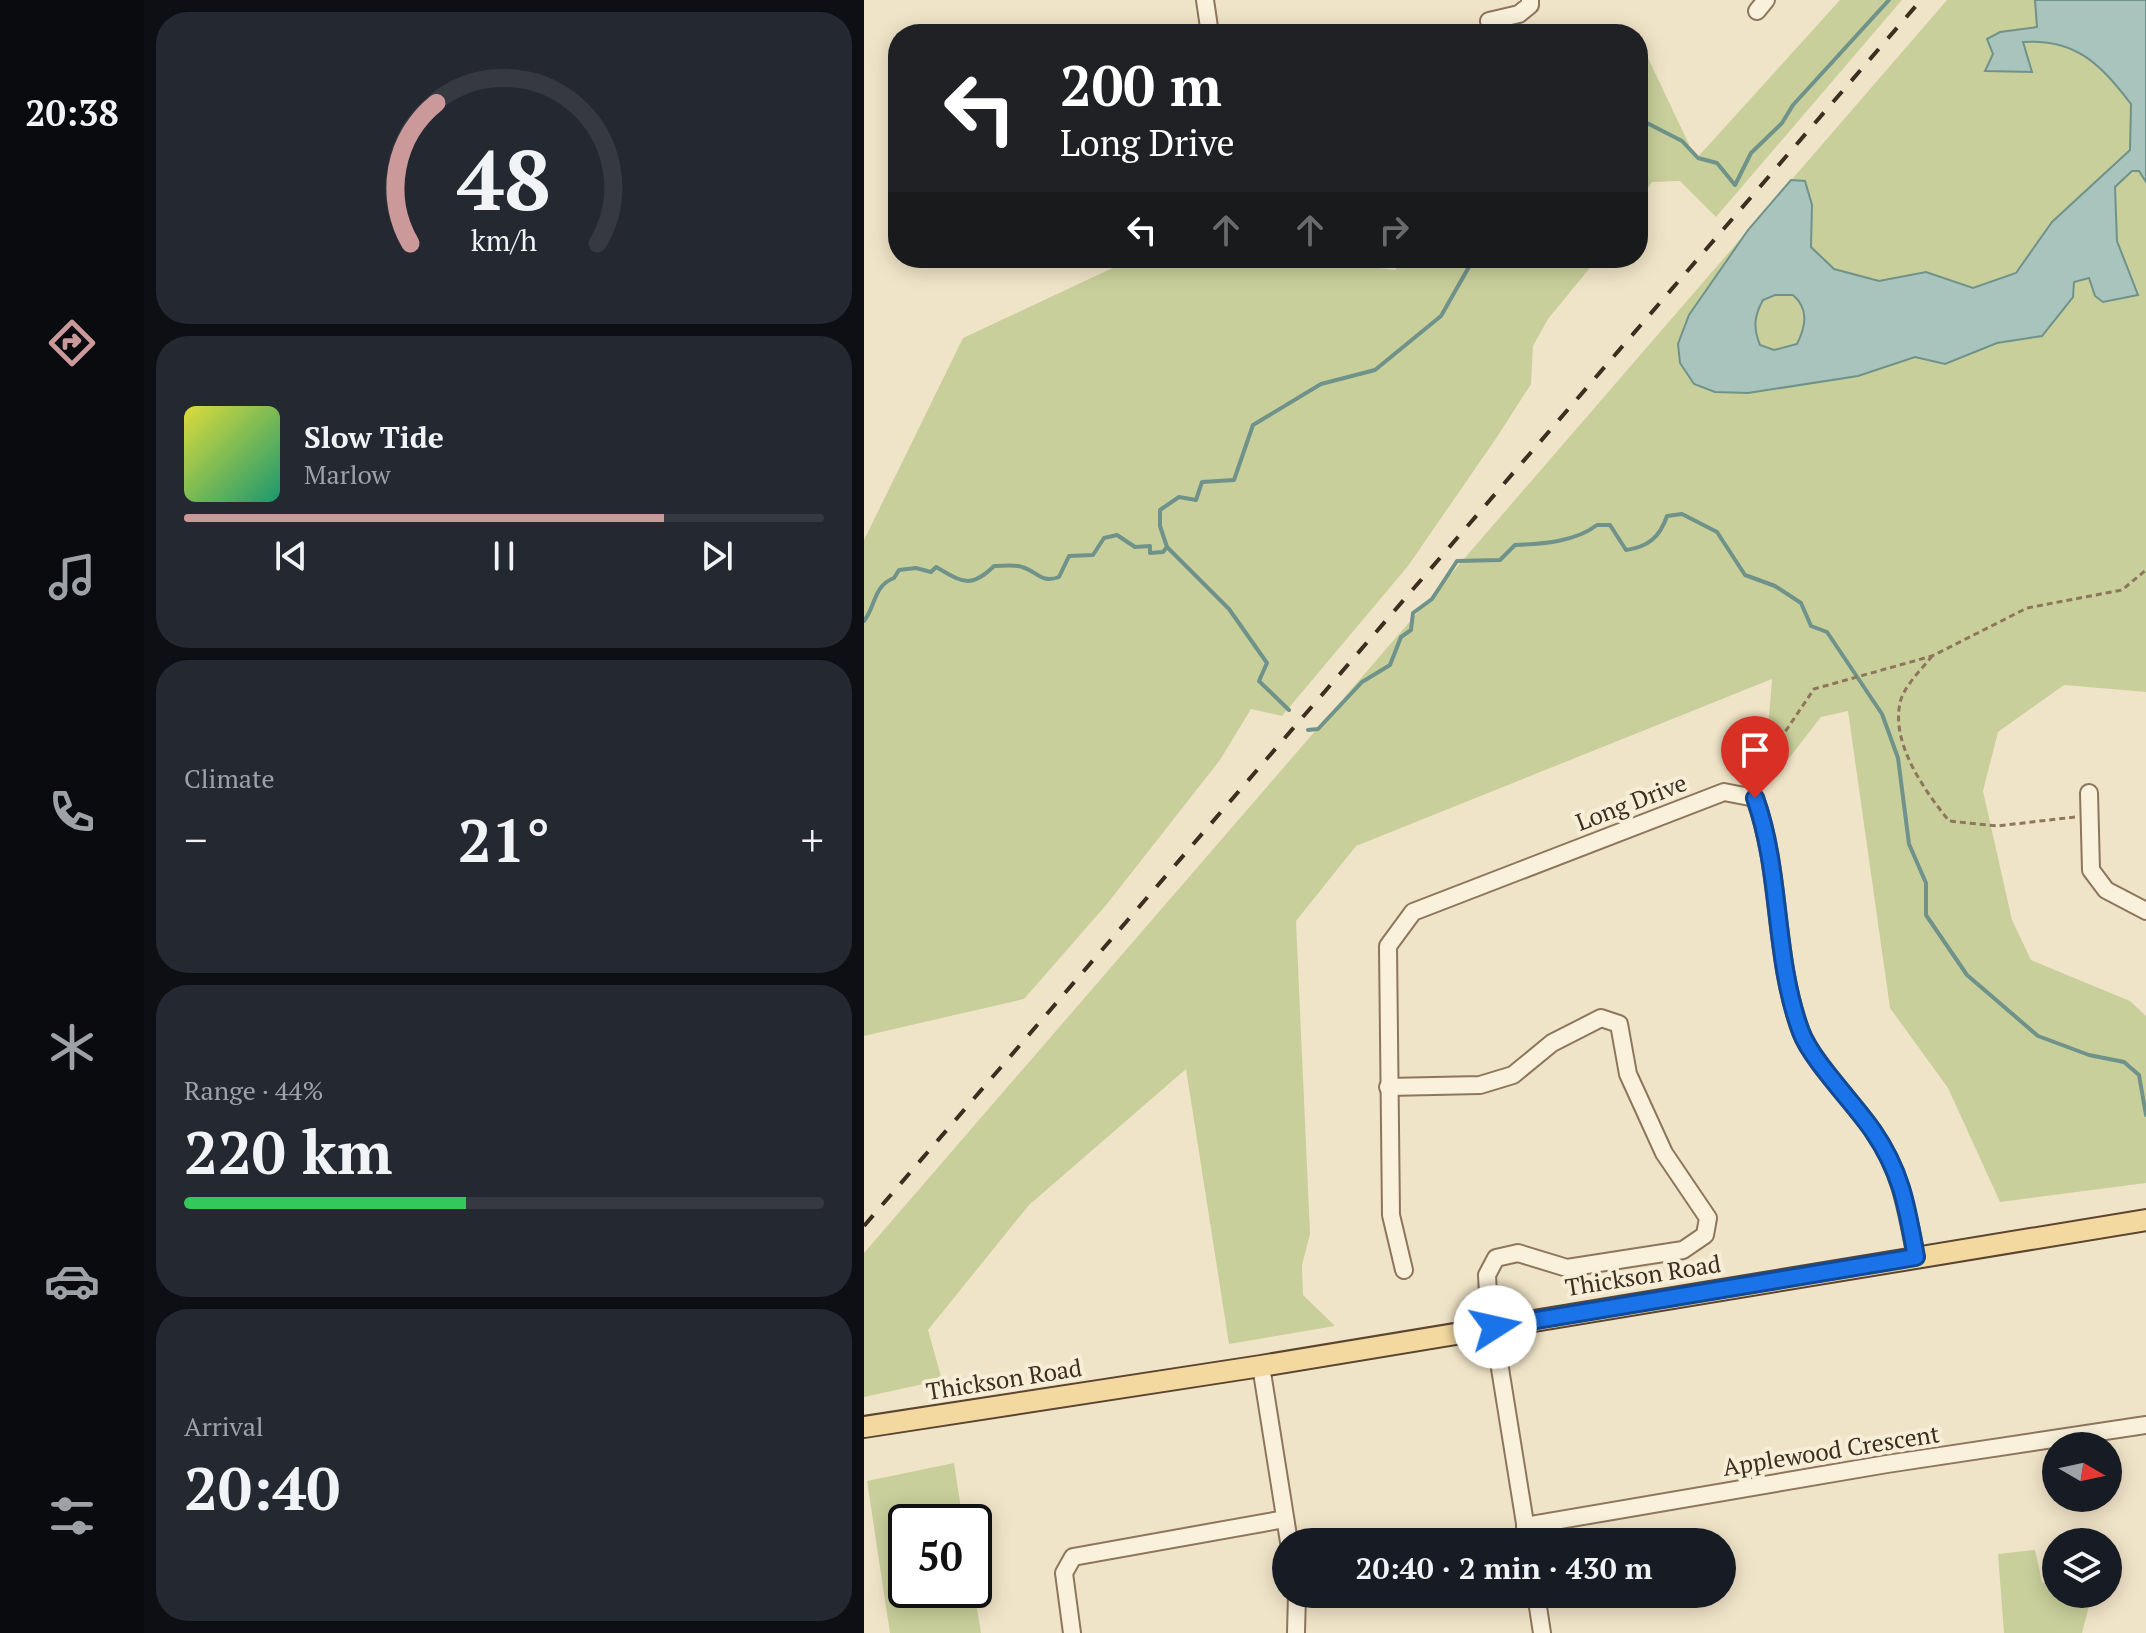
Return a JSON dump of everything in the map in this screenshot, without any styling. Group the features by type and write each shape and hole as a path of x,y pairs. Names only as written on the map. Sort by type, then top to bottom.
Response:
{"main road":[{"name":"Thickson Road","path":"864,1427 1261,1366 2146,1220"}],"street":[{"path":"1205,0 1209,24"},
{"path":"1489,21 1519,14 1530,5 1530,0"},
{"name":"Long Drive","path":"1404,1270 1391,1215 1388,946 1413,912 1724,792 1755,798"},
{"path":"2089,793 2091,870 2106,890 2146,911"},
{"path":"1755,798 1767,830 1789,990 1802,1035 1875,1133 1901,1178 1916,1257"},
{"path":"1388,1087 1480,1085 1513,1075 1552,1043 1601,1018 1619,1024 1628,1074 1658,1140 1708,1218 1705,1235 1683,1250 1567,1268 1518,1253 1496,1258 1487,1275 1526,1528"},
{"path":"1261,1366 1287,1528"},
{"name":"Applewood Crescent","path":"1558,1528 1887,1464 2146,1425"},
{"path":"1072,1633 1064,1573 1073,1557 1285,1519"},
{"path":"1296,1633 1297,1608"},
{"path":"1538,1608 1542,1633"}],"path":[{"path":"1755,798 1785,732 1814,689 1932,656 2027,608 2122,590 2146,570"},
{"path":"1932,656 1900,700 1899,729 1923,789 1949,821 1997,826 2090,815"}],"green space":[{"path":"1840,0 1902,0 1716,217 1680,181 1652,182 1648,188 1648,58 1696,159"},
{"path":"1947,0 2146,0 2146,692 2064,685 1998,732 1983,791 2012,920 2031,960 2130,1001 2146,1016 2146,1183 2000,1202 1948,1088 1890,1008 1848,711 1821,717 1786,762 1766,755 1772,679 1356,846 1296,921 1310,1234 1302,1265 1303,1295 1335,1326 1229,1344 1186,1069 1029,1205 928,1330 942,1380 864,1397 864,1253"},
{"path":"1113,268 1590,268 1548,319 1533,346 1531,384 1408,566 1282,716 1251,709 1220,760 1107,904 1024,999 864,1036 864,540 963,338"},
{"path":"954,1463 960,1504 888,1504 888,1608 977,1608 981,1633 890,1633 867,1481"},
{"path":"2035,1550 2042,1582 2042,1608 2088,1608 2082,1633 2004,1633 1998,1554"}],"water":[{"path":"2035,0 2146,0 2146,182 2139,171 2132,171 2115,187 2117,241 2138,295 2103,302 2095,296 2089,278 2074,282 2073,297 2042,336 1997,343 1945,364 1915,357 1858,376 1748,393 1715,392 1694,384 1680,363 1678,344 1689,315 1748,230 1791,180 1805,181 1812,205 1811,247 1834,269 1879,281 1926,272 1973,288 2016,273 2052,222 2130,150 2131,104 2109,77 2086,57 2058,45 2023,42 2032,72 1985,71 1993,54 1987,39 2000,32 2037,27","holes":["1775,295 1793,295 1804,312 1797,344 1774,350 1760,345 1756,322 1763,300"]}],"waterway":[{"path":"1648,124 1682,141 1698,158 1717,163 1735,185 1751,153 1782,123 1793,105 1889,0"},
{"path":"864,621 878,591 899,570 916,568 931,572 936,567 959,579 972,581 994,566 1012,565 1053,579 1059,577 1069,556 1093,555 1104,538 1117,535 1135,547 1150,546 1150,553 1163,552 1167,547 1160,526 1160,510 1179,497 1196,500 1202,482 1234,480 1253,425 1321,384 1375,370 1441,316 1468,268"},
{"path":"1308,730 1318,729 1362,682 1390,665 1401,637 1411,630 1413,613 1432,599 1457,561 1500,560 1515,545 1569,539 1597,525 1610,525 1626,550 1634,549 1652,540 1667,516 1682,514 1717,532 1745,575 1775,586 1801,603 1811,626 1827,632 1882,714 1898,758 1909,844 1926,883 1926,915 1967,975 2038,1036 2089,1055 2124,1062 2139,1075 2146,1115"},
{"path":"1167,547 1229,609 1267,663 1259,681 1289,710"}],"railway":[{"path":"864,1226 1921,0"}],"route":[{"path":"1495,1327 1916,1257 1901,1178 1875,1133 1802,1035 1789,990 1767,830 1755,798"}]}
